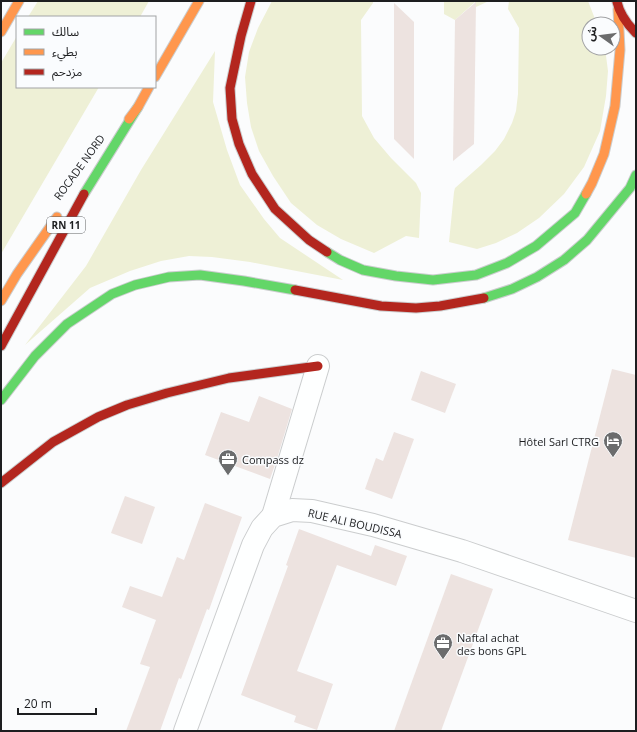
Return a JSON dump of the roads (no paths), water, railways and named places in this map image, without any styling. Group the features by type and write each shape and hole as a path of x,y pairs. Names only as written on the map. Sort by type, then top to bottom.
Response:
{"main road":[{"path":"1,32 19,1"},
{"path":"156,75 199,1"},
{"path":"251,1 241,36 230,88 232,119 238,144 252,174 275,209 309,240 340,260 363,270 396,276 433,280 476,275 507,263 536,246 575,212 592,183 604,154 615,106 620,50 618,5"},
{"path":"618,5 627,24 636,33"},
{"name":"ROCADE NORD","path":"72,196 138,107 148,88"},
{"name":"RN 11","path":"1,346 80,200 138,107"},
{"path":"1,400 35,356 66,324 112,294 135,285 169,277 200,275 244,281 381,306 416,308 461,303 486,298 512,289 537,277 564,260 587,240 630,188 636,175"},
{"name":"ROCADE NORD","path":"1,301 17,274 64,208"},
{"path":"1,483 53,442 98,417 126,405 167,393 229,378 318,366"}],"street":[{"path":"185,731 253,545 262,528 273,516 318,366"},
{"name":"RUE ALI BOUDISSA","path":"273,516 292,510 305,510 373,524 462,551 636,611"}],"place":[{"name":"Hôtel Sarl CTRG","path":"613,458"},
{"name":"Compass dz","path":"228,476"},
{"name":"Naftal achat des bons GPL","path":"443,660"}]}
